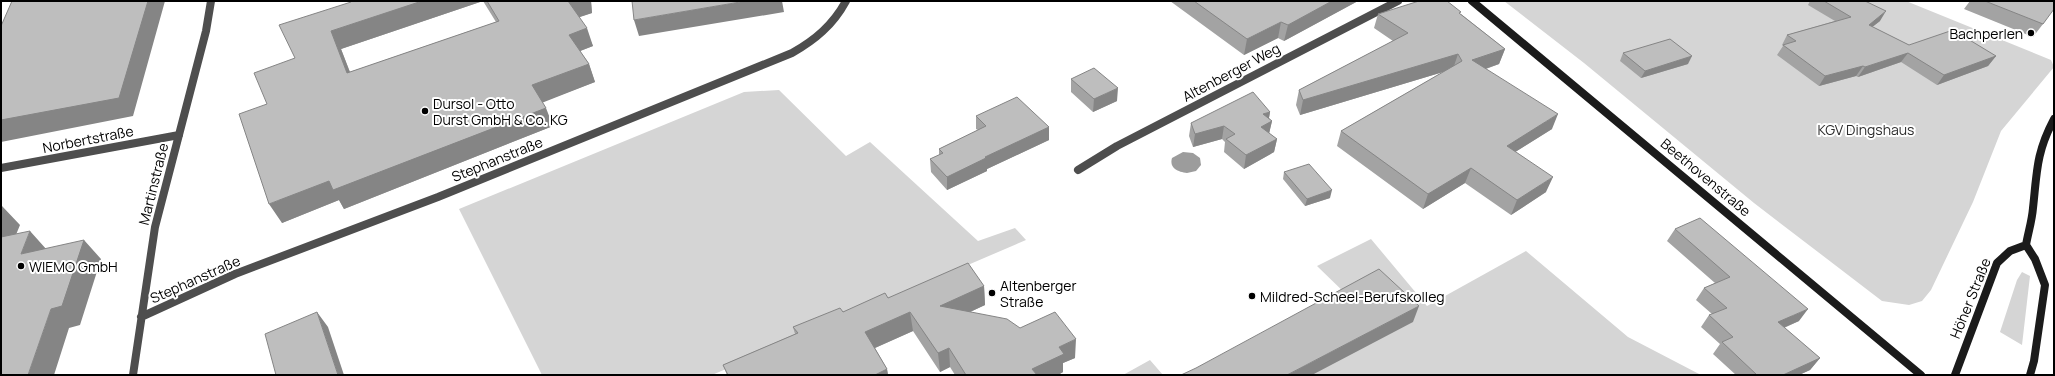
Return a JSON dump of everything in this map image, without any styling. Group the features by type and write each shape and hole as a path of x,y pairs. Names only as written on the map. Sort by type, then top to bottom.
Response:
{"street":[{"name":"Martinstraße","path":"133,375 155,227 206,31 211,1"},
{"name":"Stephanstraße","path":"141,318 235,274 438,197 792,53 812,42 830,26 842,10 846,1"},
{"name":"Altenberger Weg","path":"1078,170 1123,142 1398,1"},
{"name":"Beethovenstraße","path":"1472,1 1922,375"},
{"path":"2030,375 2034,361 2045,285 2035,259 2026,245 2033,210 2036,168 2044,138 2054,119"},
{"name":"Norbertstraße","path":"1,168 179,135"},
{"name":"Höher Straße","path":"1955,375 1997,262 2006,254 2026,245"}],"green space":[{"name":"KGV Dingshaus","path":"1504,1 1906,1 2051,60 2054,67 2001,131 1973,202 1931,290 1922,301 1909,305 1882,301 1754,203 1584,63"},
{"path":"779,90 846,156 870,142 978,241 1015,228 1026,240 712,375 542,375 459,209 744,92"},
{"path":"1371,239 1427,306 1526,251 1628,337 1701,375 1312,375 1350,298 1317,266"},
{"path":"2022,272 2030,276 2022,345 2000,332 2017,280"},
{"path":"1150,360 1163,375 1123,375"}],"shaded area":[{"path":"1183,152 1193,153 1200,158 1201,165 1196,171 1187,173 1173,167 1171,161 1172,158"}],"building":[{"path":"12,1 148,1 119,98 1,120 1,26"},
{"name":"Dursol - Otto Durst GmbH & Co. KG","path":"351,1 422,1 331,31 347,73 499,21 487,1 568,1 587,28 569,35 589,64 532,85 546,108 333,190 329,181 269,204 239,114 267,104 254,73 295,58 279,25"},
{"path":"632,1 746,1 634,20"},
{"path":"1194,1 1332,1 1288,25 1281,22 1247,39"},
{"path":"1419,1 1447,1 1461,12 1459,13 1505,49 1472,60 1558,114 1507,146 1553,177 1517,200 1471,168 1428,194 1341,131 1462,61 1458,54 1303,100 1299,90 1408,33 1378,14"},
{"path":"1824,1 1865,1 1886,11 1869,25 1909,45 1953,30 1996,56 1944,75 1908,53 1865,67 1863,66 1825,76 1783,45 1796,41 1787,35 1851,17"},
{"path":"1985,1 2054,1 2054,9 2043,24"},
{"path":"1670,39 1692,56 1645,71 1623,53"},
{"path":"1094,68 1118,88 1094,99 1071,79"},
{"path":"1253,92 1270,112 1263,114 1272,121 1261,127 1277,139 1246,155 1226,139 1235,134 1224,126 1195,134 1191,123"},
{"path":"1017,97 1049,127 985,157 986,158 947,177 930,159 943,153 939,149 986,126 976,116"},
{"path":"1309,164 1332,190 1307,199 1284,172"},
{"path":"1700,218 1808,309 1778,322 1820,358 1783,375 1757,375 1722,342 1733,337 1709,315 1727,308 1704,288 1730,277 1675,229"},
{"name":"WIEMO GmbH","path":"30,231 21,254 84,240 62,306 51,309 28,375 1,375 1,237"},
{"path":"968,263 984,286 940,306 1007,319 1020,328 1055,312 1076,339 1059,347 1064,354 1032,369 1037,375 966,375 949,348 938,353 910,312 865,332 887,369 875,375 728,375 723,365 798,333 793,327 840,308 843,312 885,293 888,298"},
{"path":"1379,269 1419,306 1287,375 1181,375 1196,368"},
{"path":"317,312 338,375 276,375 265,334"}],"place":[{"name":"Bachperlen","path":"2031,33"},
{"name":"Dursol - Otto Durst GmbH & Co. KG","path":"425,111"},
{"name":"WIEMO GmbH","path":"21,266"},
{"name":"Altenberger Straße","path":"992,293"},
{"name":"Mildred-Scheel-Berufskolleg","path":"1252,296"}]}
